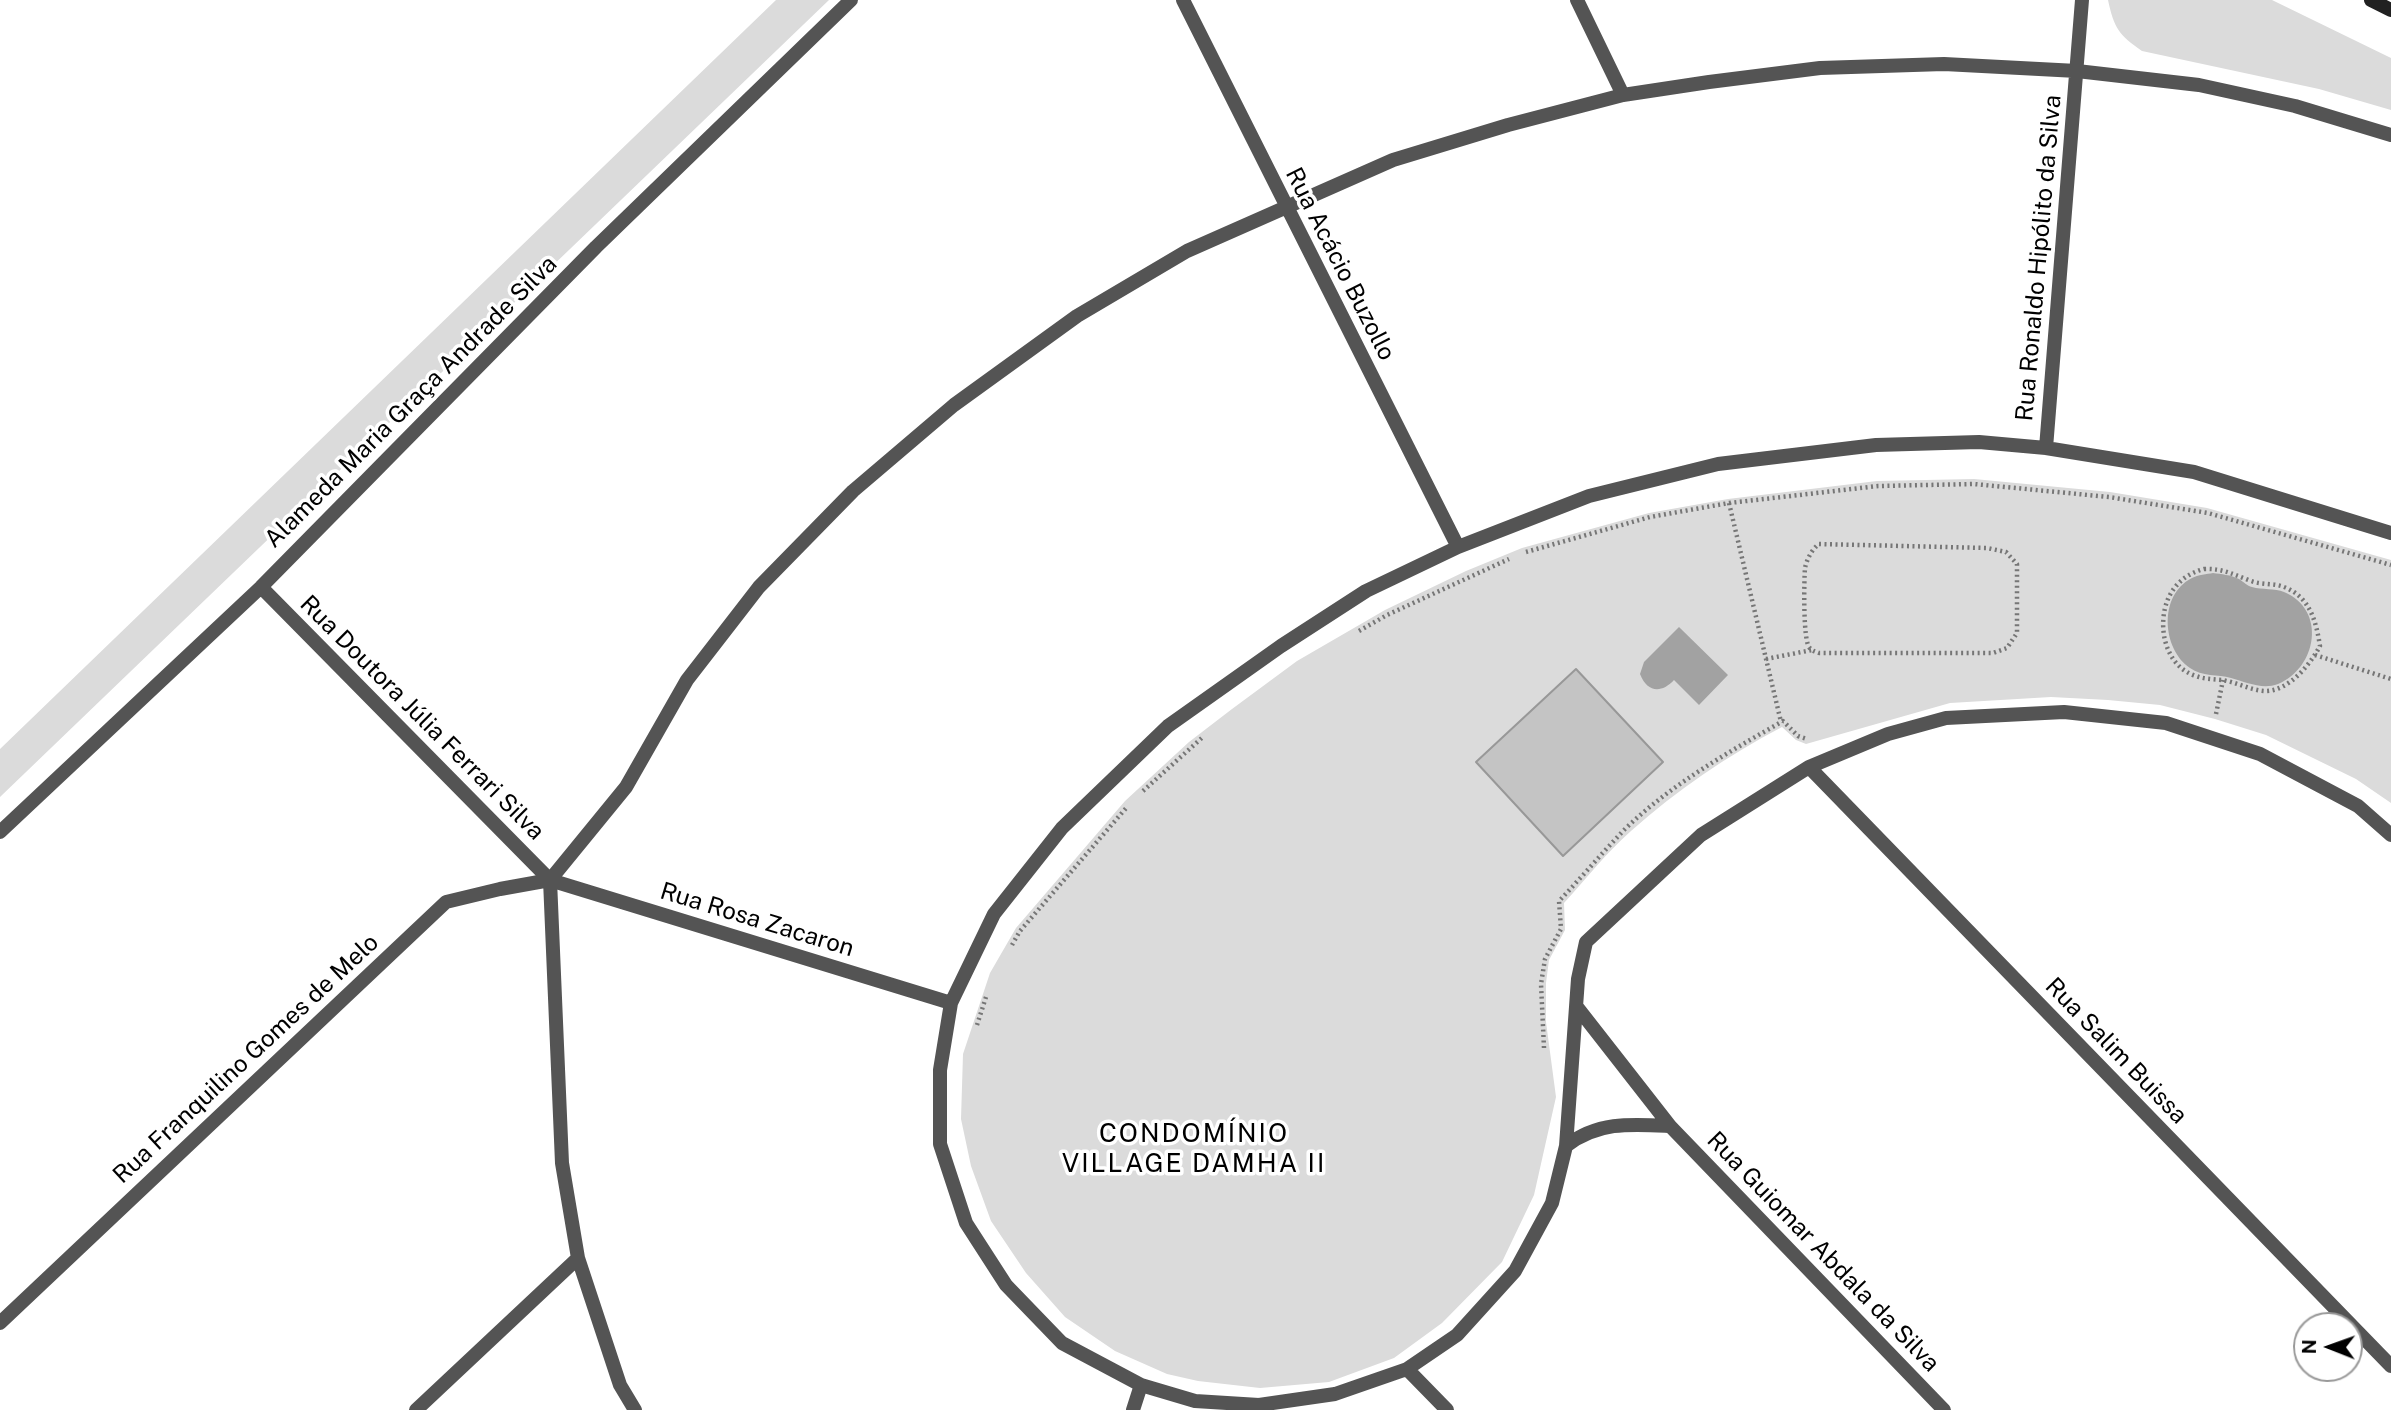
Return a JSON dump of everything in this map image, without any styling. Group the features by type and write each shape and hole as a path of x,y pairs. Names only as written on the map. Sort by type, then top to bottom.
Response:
{"main road":[{"path":"2371,0 2391,10"}],"street":[{"name":"Alameda Maria Graça Andrade Silva","path":"0,832 261,587 596,247 851,0"},
{"name":"Rua Acácio Buzollo","path":"1183,0 1458,547"},
{"path":"1577,0 1623,95"},
{"name":"Rua Ronaldo Hipólito da Silva","path":"2046,448 2082,0"},
{"path":"635,1410 620,1385 578,1258 562,1163 550,880 626,786 687,680 759,586 853,491 954,405 1077,316 1187,251 1393,160 1508,125 1623,95 1820,68 1944,64 2077,71 2200,85 2295,106 2391,135"},
{"path":"2391,533 2194,472 2046,448 1979,442 1876,445 1718,464 1589,496 1458,547 1366,591 1281,646 1168,726 1062,828 995,914 951,1003 940,1070 940,1144 967,1223 1006,1284 1062,1343 1141,1385 1195,1401 1259,1405 1335,1394 1407,1370 1457,1335 1514,1271 1552,1203 1566,1146 1578,979 1586,942 1701,835 1809,767 1888,734 1946,718 2064,712 2166,723 2260,754 2358,806 2391,835"},
{"name":"Rua Doutora Júlia Ferrari Silva","path":"261,587 550,880"},
{"name":"Rua Salim Buissa","path":"1809,767 2391,1366"},
{"name":"Rua Rosa Zacaron","path":"550,880 951,1003"},
{"name":"Rua Franquilino Gomes de Melo","path":"0,1322 446,902 550,880"},
{"name":"Rua Guiomar Abdala da Silva","path":"1577,1007 1670,1126 1944,1410"},
{"name":"Rua Guiomar Abdala da Silva","path":"1566,1146 1580,1135 1612,1125 1670,1126"},
{"path":"416,1410 578,1258"},
{"path":"1407,1370 1447,1410"},
{"path":"1133,1410 1141,1385"}],"path":[{"path":"1523,553 1650,517 1729,503 1878,486 1974,484 2109,497 2208,513 2391,565"},
{"path":"1729,503 1781,722"},
{"path":"1766,659 1812,650 1826,653 2001,651 2007,648 2017,633 2017,564 2006,552 1987,548 1819,544 1813,548 1805,566 1806,632 1808,645 1812,650"},
{"path":"1354,633 1513,557"},
{"path":"2213,569 2239,575 2251,581 2284,587 2297,594 2308,605 2314,617 2320,646 2315,655 2296,676 2274,690 2264,691 2223,680 2194,676 2169,651 2162,623 2165,607 2171,593 2191,572 2213,569"},
{"path":"2315,655 2391,679"},
{"path":"2215,716 2223,680"},
{"path":"2205,711 2229,718"},
{"path":"1546,1060 1541,1024 1541,984 1545,959 1561,929 1559,901 1626,829 1688,778 1783,721 1798,736 1806,739 1818,735"},
{"path":"1138,796 1213,729"},
{"path":"1007,953 1020,931 1129,804"},
{"path":"974,1035 989,989"}],"shaded area":[{"path":"776,0 829,0 0,797 0,749"},
{"path":"2108,0 2272,0 2391,58 2391,110 2319,89 2142,51 2119,30"},
{"path":"1974,479 2110,492 2207,508 2391,560 2391,803 2356,779 2266,735 2160,705 2051,697 1950,703 1806,744 1796,740 1782,727 1722,762 1648,816 1622,839 1564,903 1565,930 1549,960 1546,983 1546,1022 1556,1097 1534,1195 1502,1262 1442,1323 1394,1358 1329,1382 1260,1388 1198,1381 1167,1374 1115,1351 1065,1317 1026,1273 991,1221 971,1166 961,1119 963,1054 990,973 1016,928 1125,801 1189,742 1297,661 1385,610 1466,571 1522,548 1649,513 1728,499 1877,481"},
{"path":"2213,573 2236,578 2252,587 2284,592 2298,600 2307,612 2312,639 2308,653 2291,676 2272,686 2260,686 2200,673 2181,659 2169,636 2169,609 2173,597 2181,586 2192,578"},
{"path":"1679,627 1728,675 1699,705 1674,680 1664,688 1655,689 1646,684 1640,674 1644,662"}],"building":[{"path":"1576,669 1663,762 1563,856 1476,762"}],"district":[{"name":"CONDOMÍNIO VILLAGE DAMHA II","path":"1194,1149"}]}
